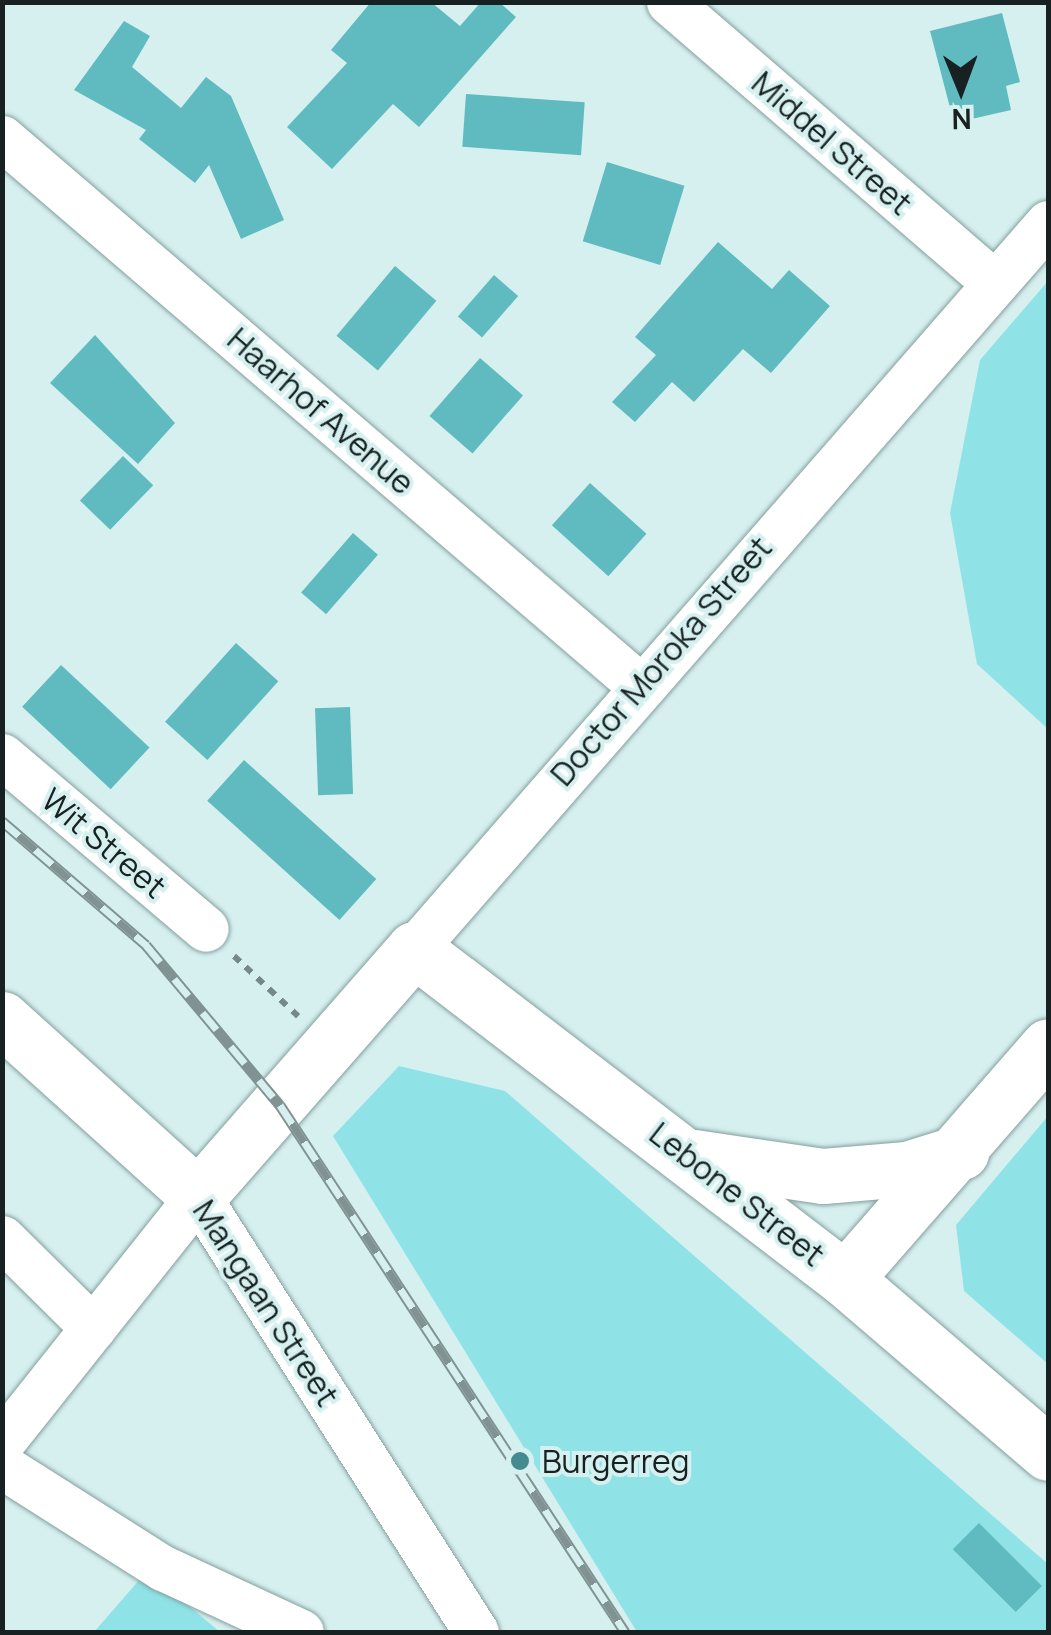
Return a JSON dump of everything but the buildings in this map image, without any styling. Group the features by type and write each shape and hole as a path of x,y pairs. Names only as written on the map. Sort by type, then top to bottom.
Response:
{"street":[{"name":"Middel Street","path":"669,2 994,283"},
{"name":"Haarhof Avenue","path":"2,138 639,685"},
{"name":"Doctor Moroka Street","path":"198,1196 331,1048 639,685 1048,223"},
{"name":"Wit Street","path":"2,756 206,929"},
{"name":"Lebone Street","path":"414,949 691,1156 845,1279 1048,1454"},
{"name":"Mangaan Street","path":"2,1019 198,1196 476,1632"},
{"path":"845,1279 962,1152 1048,1046"},
{"path":"691,1156 823,1176 907,1170 962,1152"},
{"path":"2,1442 198,1196"},
{"path":"2,1238 93,1328"},
{"path":"2,1466 163,1568 301,1632"}],"path":[{"path":"206,929 331,1048"}],"shaded area":[{"path":"1048,281 1048,729 977,664 950,513 980,360"},
{"path":"399,1066 505,1091 1048,1564 1048,1632 637,1632 333,1136"},
{"path":"1048,1116 1048,1364 964,1291 956,1225"},
{"path":"147,1571 220,1632 94,1632"}],"railway":[{"path":"2,821 146,945 280,1105 625,1632"}],"place":[{"name":"Burgerreg","path":"520,1461"}]}
